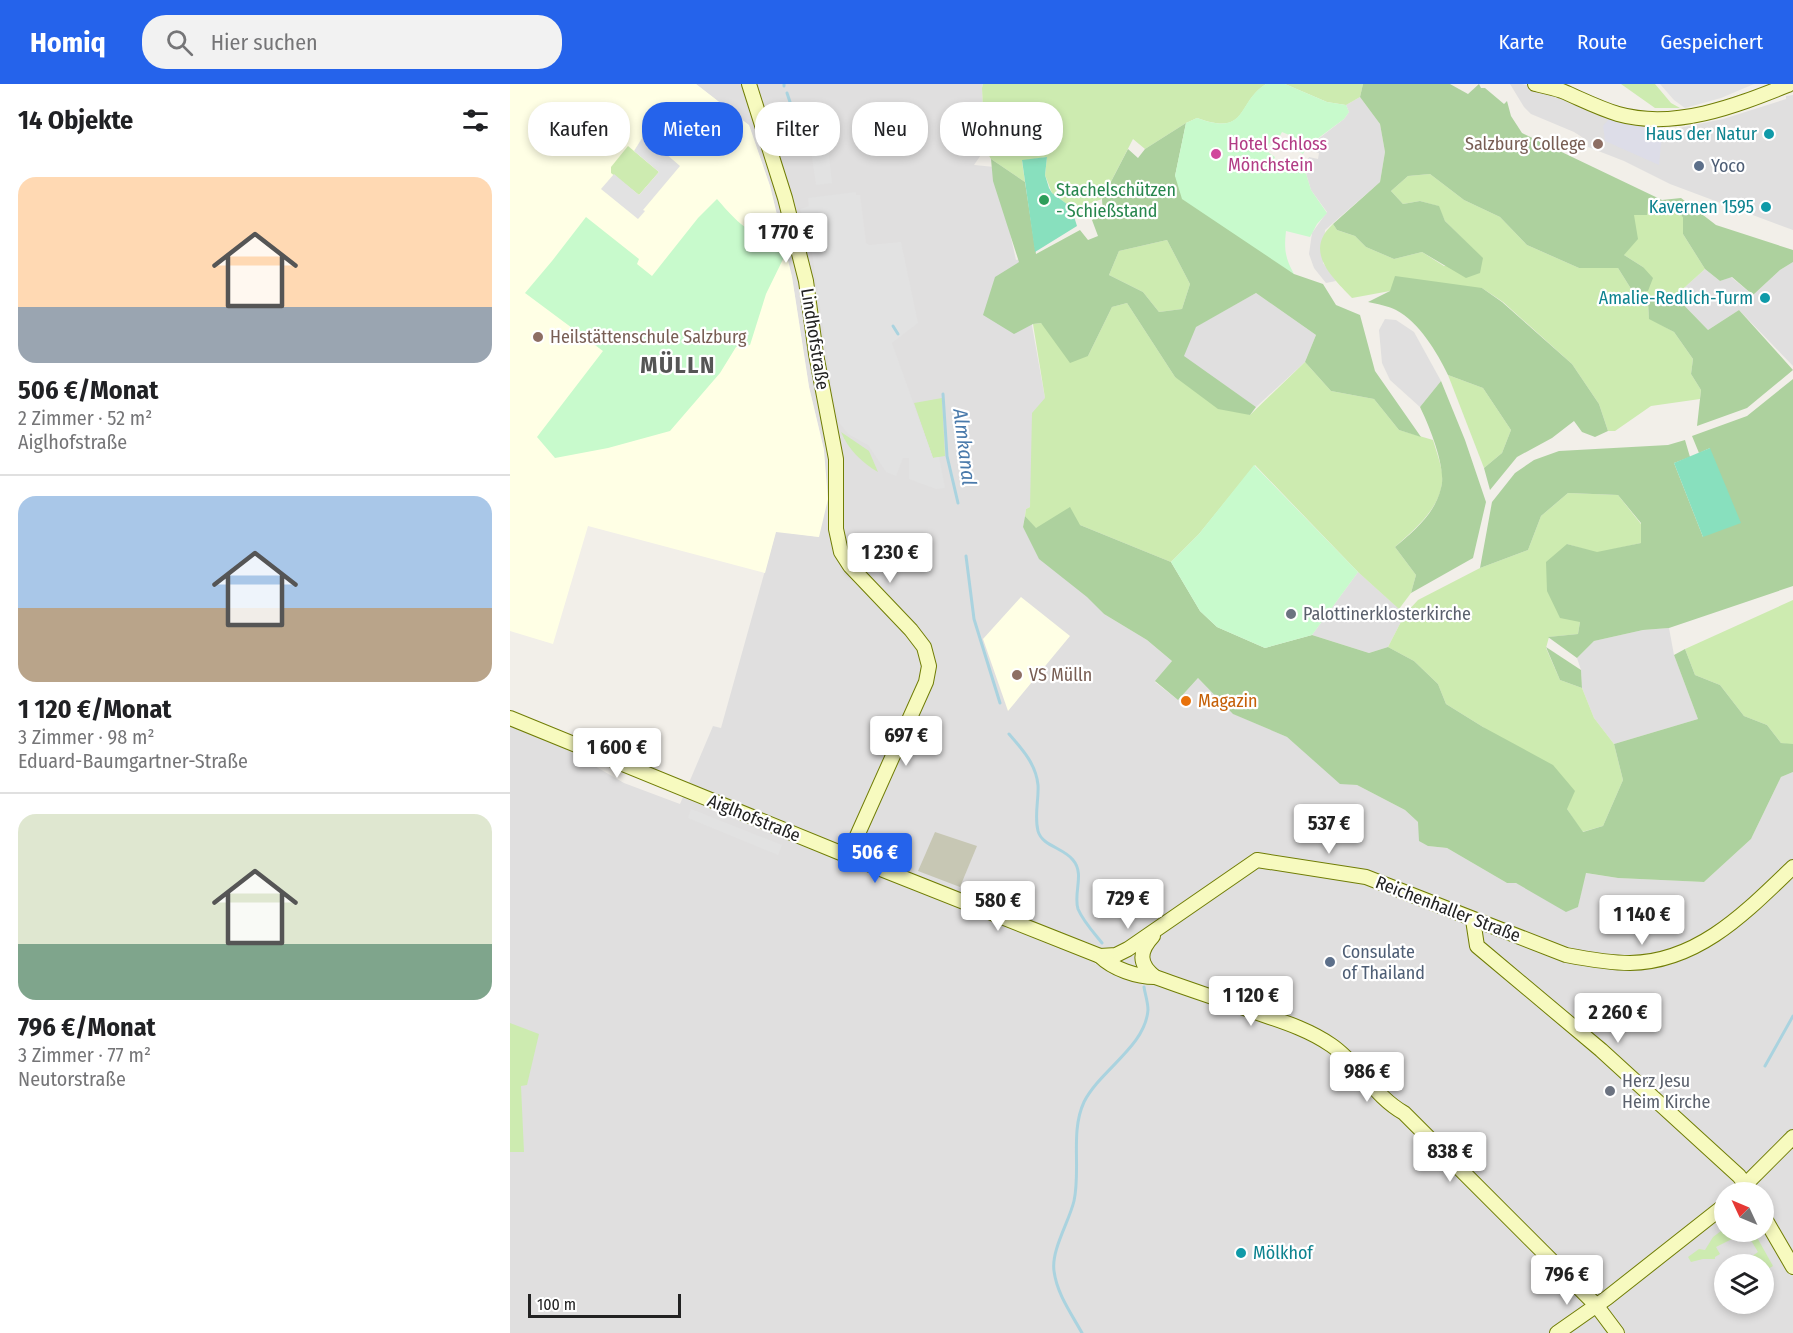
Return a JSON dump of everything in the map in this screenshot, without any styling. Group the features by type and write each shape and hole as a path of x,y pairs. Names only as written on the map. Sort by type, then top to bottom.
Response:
{"street":[{"name":"Lindhofstraße","path":"749,84 785,198 806,281 816,354 836,459 836,529 841,552 850,566 911,630 924,647 929,666 926,682 848,856"},
{"path":"1535,84 1556,87 1598,108 1619,114 1638,118 1669,119 1705,114 1787,84 1793,90"},
{"name":"Aiglhofstraße","path":"510,718 1100,956 1107,962 1143,977 1155,977 1313,1034 1332,1045 1355,1066 1369,1072 1398,1100 1404,1113 1596,1305 1617,1333"},
{"name":"Reichenhaller Straße","path":"1100,956 1121,953 1161,928 1257,860 1366,877 1566,955 1631,963 1684,952 1724,929 1793,867"},
{"path":"1473,920 1477,946 1601,1050 1737,1182"},
{"path":"1155,977 1144,966 1141,956 1145,945 1161,928"},
{"path":"1752,1182 1793,1137"},
{"path":"1557,1333 1714,1214"},
{"path":"1774,1234 1793,1267"}],"shaded area":[{"path":"510,84 696,84 719,102 642,102 642,156 743,156 743,120 749,125 755,142 755,156 760,156 770,186 792,277 809,387 824,450 828,499 819,537 776,532 765,573 588,526 553,644 510,631"},
{"path":"696,84 983,84 983,102 940,102 940,156 980,156 974,165 995,167 1016,260 1020,259 1045,398 1030,507 1026,509 1023,527 1104,614 1147,640 1172,661 1155,682 1178,700 1198,678 1234,714 1287,737 1340,783 1357,785 1405,810 1418,822 1428,846 1447,848 1507,883 1516,883 1578,907 1585,873 1618,878 1704,882 1751,839 1781,777 1793,772 1793,1333 510,1333 510,725 562,747 624,783 680,804 713,726 721,728 776,531 819,537 824,450 809,387 792,277 770,186 760,156 840,156 840,102 755,102 755,143 749,126 743,121 743,102 719,102"},
{"path":"1510,84 1546,89 1592,112 1610,118 1663,124 1662,133 1672,133 1674,129 1723,119 1793,95 1793,230 1670,184 1624,161 1588,147 1588,141 1574,132 1531,114"},
{"path":"1660,84 1754,84 1721,98 1685,108 1674,100"},
{"path":"1360,97 1380,124 1385,152 1380,182 1325,230 1323,263 1336,281 1326,283 1314,268 1309,254 1312,233 1327,212 1311,190 1304,167 1309,157 1318,159 1319,153 1312,151 1313,143 1344,119 1349,112 1346,105"},
{"path":"1610,118 1663,124 1659,165 1605,141 1603,126"},
{"path":"642,138 642,156 668,156 680,166 638,219 601,189 614,174 639,195 659,172 634,151"},
{"path":"812,156 829,156 832,183 816,185"},
{"path":"856,192 856,195 860,195 866,243 869,245 901,242 918,323 892,343 933,458 939,457 945,488 936,489 909,479 909,458 903,458 896,476 886,472 868,445 848,434 840,424 834,401 812,253 800,209 809,206 808,198"},
{"path":"1793,262 1793,366 1739,310 1708,330 1675,296 1705,269 1720,281 1731,277 1753,295 1780,270"},
{"path":"1256,293 1316,335 1305,362 1256,407 1183,357 1195,327"},
{"path":"1385,319 1396,320 1414,332 1441,381 1420,407 1390,380 1382,363 1379,330"},
{"path":"1358,572 1405,614 1388,647 1369,653 1312,635"},
{"name":"VS Mülln","path":"1021,597 1070,636 1008,711 983,639"},
{"path":"1669,628 1674,655 1698,719 1614,744 1594,718 1582,688 1581,670 1577,658 1594,641 1643,630"},
{"path":"691,809 782,845 778,855 688,818"},
{"path":"935,832 977,846 960,887 918,871"}],"green space":[{"path":"983,84 1266,84 1234,121 1214,123 1197,118 1145,149 1133,139 1102,199 1080,207 1071,207 1052,193 1045,175 1047,157 1022,161 1025,182 989,156 1063,156 1063,102 983,102"},
{"path":"1266,84 1285,84 1327,102 1346,105 1349,112 1344,119 1313,142 1313,146 1306,148 1303,154 1298,151 1301,140 1282,132 1277,141 1272,140 1266,148 1275,157 1274,159 1286,165 1287,162 1294,166 1296,163 1304,167 1311,190 1327,213 1317,224 1310,237 1286,231 1286,253 1294,274 1182,199 1175,176 1186,123 1197,118 1214,123 1234,120 1257,91"},
{"path":"1285,84 1363,84 1360,97 1346,105 1327,102"},
{"path":"1363,84 1450,84 1468,94 1479,84 1481,88 1485,88 1504,104 1507,101 1511,116 1522,133 1662,200 1681,198 1716,225 1793,250 1793,262 1780,270 1753,295 1732,277 1720,281 1705,269 1683,234 1683,218 1679,211 1648,201 1647,215 1634,215 1638,239 1624,255 1643,267 1653,278 1648,291 1633,292 1618,268 1579,268 1527,245 1500,217 1464,200 1430,174 1408,176 1391,191 1403,204 1420,201 1439,206 1445,221 1483,258 1480,273 1466,278 1422,252 1394,259 1366,247 1355,236 1337,230 1333,224 1380,182 1385,152 1380,124 1360,97"},
{"path":"1621,84 1655,84 1671,103 1680,108 1655,108"},
{"path":"1186,123 1175,176 1294,274 1323,284 1336,305 1360,315 1375,371 1421,437 1399,430 1374,399 1331,391 1305,362 1316,335 1256,293 1196,327 1184,356 1256,407 1250,415 1218,409 1175,377 1127,303 1112,307 1088,356 1070,363 1041,323 1033,324 1014,334 983,315 995,277 1019,262 993,181 991,159 1025,182 1036,254 1080,230 1088,240 1098,236 1092,220 1103,214 1102,199 1128,149 1138,158 1145,149","holes":["1167,240 1190,284 1182,309 1159,312 1143,292 1109,275 1119,251"]},
{"path":"630,148 659,172 639,195 611,173 611,167 620,156 630,156"},
{"name":"Stachelschützen - Schießstand","path":"1047,157 1045,175 1049,188 1052,193 1071,207 1077,226 1035,252 1022,160"},
{"path":"1430,174 1464,200 1500,217 1527,245 1579,268 1618,268 1633,292 1648,290 1643,267 1624,255 1634,214 1648,201 1679,211 1683,218 1683,234 1705,269 1675,296 1662,292 1648,302 1649,318 1674,332 1693,359 1691,374 1701,390 1700,399 1651,406 1615,431 1608,431 1599,404 1572,364 1503,302 1482,288 1390,291 1352,298 1329,272 1321,254 1320,244 1324,234 1333,224 1337,230 1355,236 1366,247 1394,259 1422,252 1444,266 1482,258 1445,221 1438,206 1420,201 1403,204 1391,191 1408,176"},
{"path":"717,199 740,223 754,232 770,236 776,227 787,251 766,294 750,345 736,347 720,373 670,431 608,448 555,458 537,437 603,351 525,293 586,217 639,259 637,264 652,276 698,218"},
{"path":"1167,240 1190,284 1182,309 1159,312 1143,292 1109,275 1119,251"},
{"path":"1395,276 1482,288 1502,302 1572,364 1599,404 1608,431 1595,437 1582,432 1574,421 1552,438 1517,457 1490,490 1484,468 1502,453 1511,430 1483,388 1448,375 1433,347 1412,322 1396,310 1368,302 1390,291"},
{"path":"1662,291 1675,296 1708,330 1739,310 1793,370 1747,408 1697,426 1701,390 1691,374 1693,359 1674,332 1649,319 1648,302"},
{"path":"1127,303 1175,377 1250,415 1305,362 1331,391 1374,399 1399,430 1433,440 1442,472 1442,484 1439,495 1428,514 1395,547 1416,575 1411,593 1399,609 1358,572 1255,465 1199,534 1171,562 1080,525 1035,528 1025,516 1026,509 1030,507 1032,413 1045,398 1033,324 1041,323 1088,356 1112,307"},
{"path":"1448,375 1483,388 1511,430 1502,453 1484,468"},
{"path":"1793,379 1793,586 1669,628 1643,630 1594,641 1577,658 1548,637 1578,634 1580,622 1560,618 1547,591 1546,562 1567,544 1597,552 1641,543 1641,523 1618,495 1568,493 1541,516 1528,550 1480,568 1492,502 1515,473 1534,460 1559,451 1668,445 1685,440 1690,457 1674,463 1703,537 1710,448 1699,453 1692,436 1747,416"},
{"path":"1441,381 1465,440 1486,502 1473,558 1411,593 1416,575 1395,547 1429,514 1441,488 1442,470 1420,407"},
{"path":"942,398 945,456 933,458 914,403"},
{"path":"841,432 869,451 878,472 856,455"},
{"path":"1710,448 1741,523 1703,537 1674,463"},
{"path":"1254,465 1358,572 1312,635 1265,648 1217,627 1200,611 1171,562 1199,534"},
{"path":"1568,493 1618,495 1641,524 1641,543 1597,553 1567,544 1580,622 1578,634 1549,637 1546,648 1560,680 1582,688 1594,718 1614,744 1623,780 1603,826 1582,832 1567,809 1483,727 1446,704 1438,684 1414,661 1388,647 1405,614 1418,600 1480,568 1528,550 1541,516"},
{"path":"1070,507 1080,525 1171,562 1200,611 1217,627 1265,648 1312,635 1369,653 1388,647 1414,661 1438,684 1446,704 1553,765 1575,791 1567,809 1583,832 1603,826 1623,780 1614,744 1698,719 1674,655 1685,649 1695,675 1720,685 1744,716 1767,725 1781,743 1793,744 1793,772 1781,777 1751,839 1704,882 1618,878 1586,873 1578,907 1566,912 1516,883 1507,883 1447,848 1428,846 1419,841 1418,822 1405,810 1357,785 1340,784 1287,737 1233,714 1198,678 1178,700 1155,681 1172,661 1147,640 1104,614 1087,597 1039,559 1023,527 1025,516 1036,528"},
{"path":"1793,600 1792,745 1781,743 1767,725 1744,716 1720,685 1695,675 1685,649"},
{"path":"1546,647 1581,670 1582,688 1560,680"},
{"path":"510,1023 539,1034 527,1085 521,1086 524,1152 510,1152"},
{"path":"1713,1237 1714,1242 1726,1242 1716,1247 1720,1254 1714,1254 1714,1259 1691,1262 1688,1257 1699,1249 1705,1250"},
{"path":"1752,1242 1760,1242 1766,1254 1755,1254 1758,1252"}],"waterway":[{"name":"Almkanal","path":"787,93 790,102"},
{"name":"Almkanal","path":"893,326 898,334"},
{"name":"Almkanal","path":"943,394 947,456 958,503"},
{"path":"966,556 974,619 1000,703"},
{"path":"1009,734 1028,757 1037,777 1036,819 1040,836 1048,844 1069,856 1076,865 1079,877 1078,909 1102,943"},
{"path":"1082,1333 1058,1288 1054,1271 1055,1254 1072,1209 1076,1189 1080,1114 1091,1090 1131,1047 1139,1035 1148,1010 1144,987"},
{"path":"1765,1066 1793,1016"}],"place":[{"name":"Haus der Natur","path":"1769,134"},
{"name":"Salzburg College","path":"1598,144"},
{"name":"Hotel Schloss Mönchstein","path":"1216,154"},
{"name":"Yoco","path":"1699,166"},
{"name":"Stachelschützen - Schießstand","path":"1044,200"},
{"name":"Kavernen 1595","path":"1766,207"},
{"name":"Amalie-Redlich-Turm","path":"1765,298"},
{"name":"Heilstättenschule Salzburg","path":"538,337"},
{"name":"Palottinerklosterkirche","path":"1291,614"},
{"name":"VS Mülln","path":"1017,675"},
{"name":"Magazin","path":"1186,701"},
{"name":"Consulate of Thailand","path":"1330,962"},
{"name":"Herz Jesu Heim Kirche","path":"1610,1091"},
{"name":"Mölkhof","path":"1241,1253"}],"district":[{"name":"MÜLLN","path":"678,365"}]}
